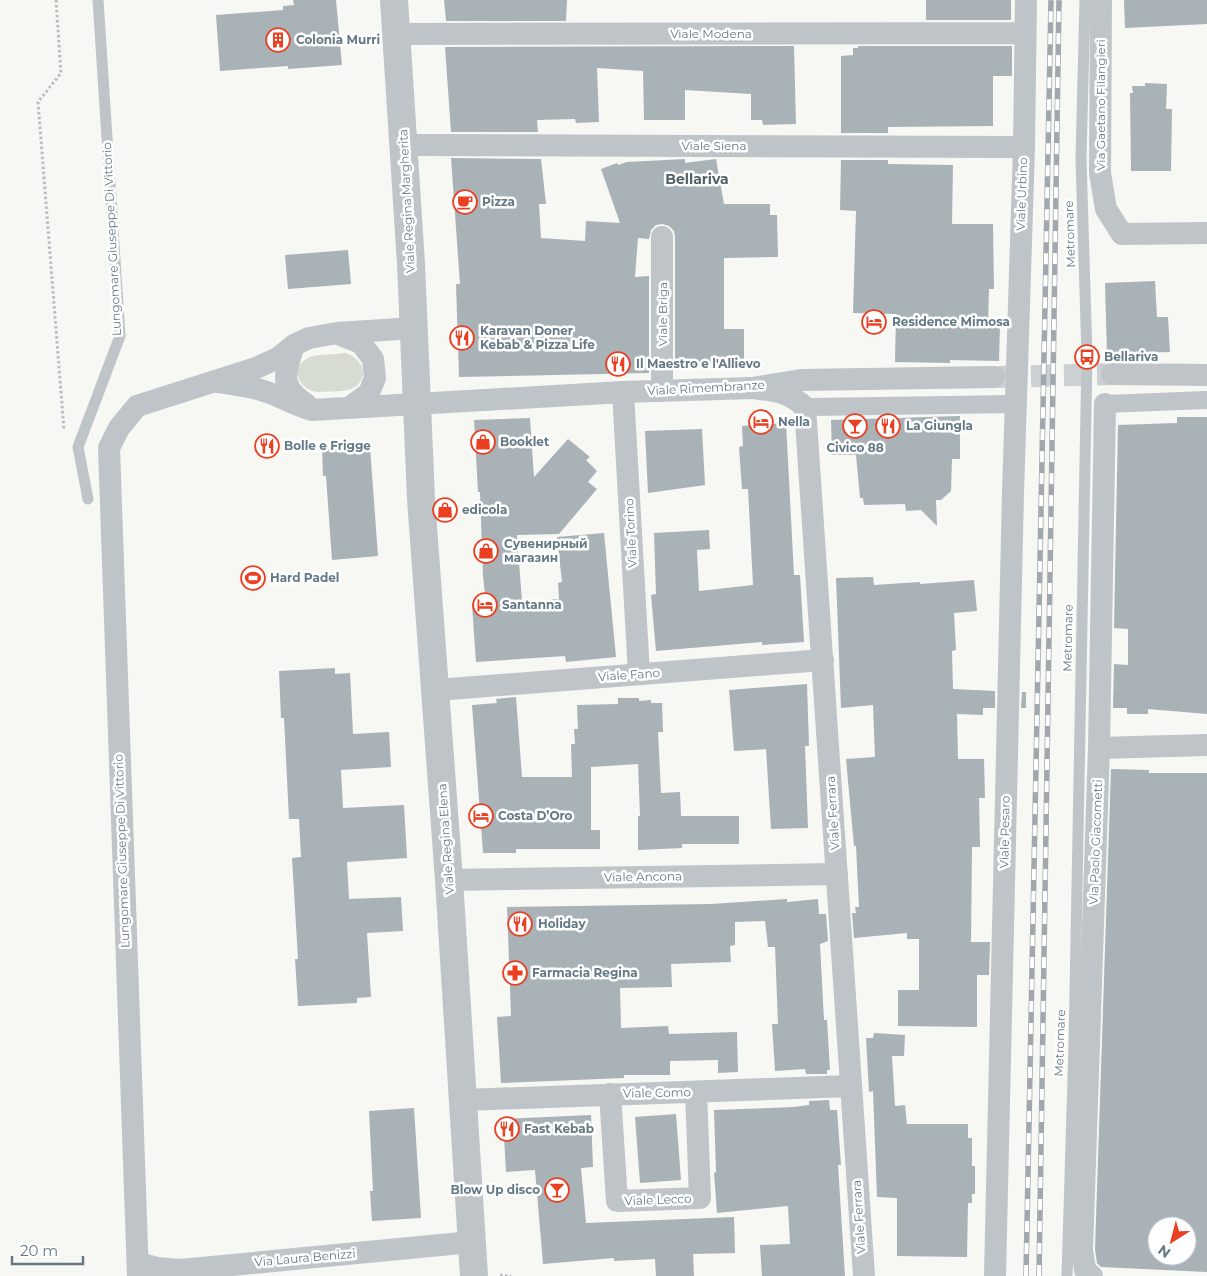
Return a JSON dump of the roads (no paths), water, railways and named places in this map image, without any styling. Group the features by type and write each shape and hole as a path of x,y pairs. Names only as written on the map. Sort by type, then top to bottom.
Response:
{"street":[{"name":"Viale Regina Margherita","path":"394,0 405,145 418,403"},
{"name":"Viale Urbino","path":"1017,387 1026,0"},
{"name":"Via Gaetano Filangieri","path":"1101,0 1100,173 1106,209 1122,234 1207,233"},
{"name":"Viale Modena","path":"396,34 1026,33"},
{"name":"Viale Siena","path":"405,145 1024,147"},
{"name":"Viale Briga","path":"662,237 662,391"},
{"path":"315,409 294,396 286,383 286,368 294,345 309,338 337,333 415,328"},
{"path":"214,381 260,389 280,396 297,406 315,409 350,407 369,393 375,378 373,359 361,343 337,333"},
{"name":"Lungomare Giuseppe Di Vittorio","path":"138,1270 109,448 119,428 137,406 256,368 278,358 294,345"},
{"path":"806,374 1017,387"},
{"path":"1112,374 1207,374"},
{"name":"Viale Rimembranze","path":"350,407 623,392 752,388 801,380 994,377"},
{"path":"811,407 1017,387"},
{"name":"Viale Pesaro","path":"995,1276 1017,387"},
{"name":"Viale Ferrara","path":"752,388 783,392 795,398 805,408 864,1276"},
{"name":"Viale Torino","path":"623,392 639,674"},
{"path":"1105,404 1207,400"},
{"name":"Viale Regina Elena","path":"418,403 421,498 464,1100 474,1276"},
{"name":"Via Paolo Giacometti","path":"1092,1276 1085,1270 1082,1250 1099,748 1105,404"},
{"name":"Viale Fano","path":"436,690 823,660"},
{"path":"1099,748 1207,745"},
{"name":"Viale Ancona","path":"449,880 838,874"},
{"name":"Viale Como","path":"464,1100 850,1086"},
{"name":"Viale Lecco","path":"610,1094 617,1201 700,1198 696,1092"},
{"name":"Via Laura Benizzi","path":"138,1270 157,1268 180,1270 472,1242"}],"lane":[{"name":"Lungomare Giuseppe Di Vittorio","path":"88,499 78,447 120,336 98,0"},
{"name":"Metromare","path":"1067,1276 1074,1036 1087,367 1081,159 1085,0"}],"tunnel":[{"path":"998,377 1112,374"}],"railway":[{"path":"1026,1276 1051,0"},
{"path":"1039,1276 1059,0"}],"place":[{"name":"Colonia Murri","path":"278,40"},
{"name":"Pizza","path":"465,202"},
{"name":"Residence Mimosa","path":"874,322"},
{"name":"Karavan Doner Kebab & Pizza Life","path":"462,338"},
{"name":"Bellariva","path":"1087,357"},
{"name":"Il Maestro e l'Allievo","path":"618,364"},
{"name":"Nella","path":"761,422"},
{"name":"Civico 88","path":"855,426"},
{"name":"La Giungla","path":"888,426"},
{"name":"Booklet","path":"483,442"},
{"name":"Bolle e Frigge","path":"267,446"},
{"name":"edicola","path":"445,510"},
{"name":"Сувенирный магазин","path":"486,551"},
{"name":"Hard Padel","path":"253,578"},
{"name":"Santanna","path":"485,605"},
{"name":"Costa D’Oro","path":"481,816"},
{"name":"Holiday","path":"520,924"},
{"name":"Farmacia Regina","path":"515,973"},
{"name":"Fast Kebab","path":"507,1129"},
{"name":"Blow Up disco","path":"557,1190"}],"district":[{"name":"Bellariva","path":"697,179"}]}
